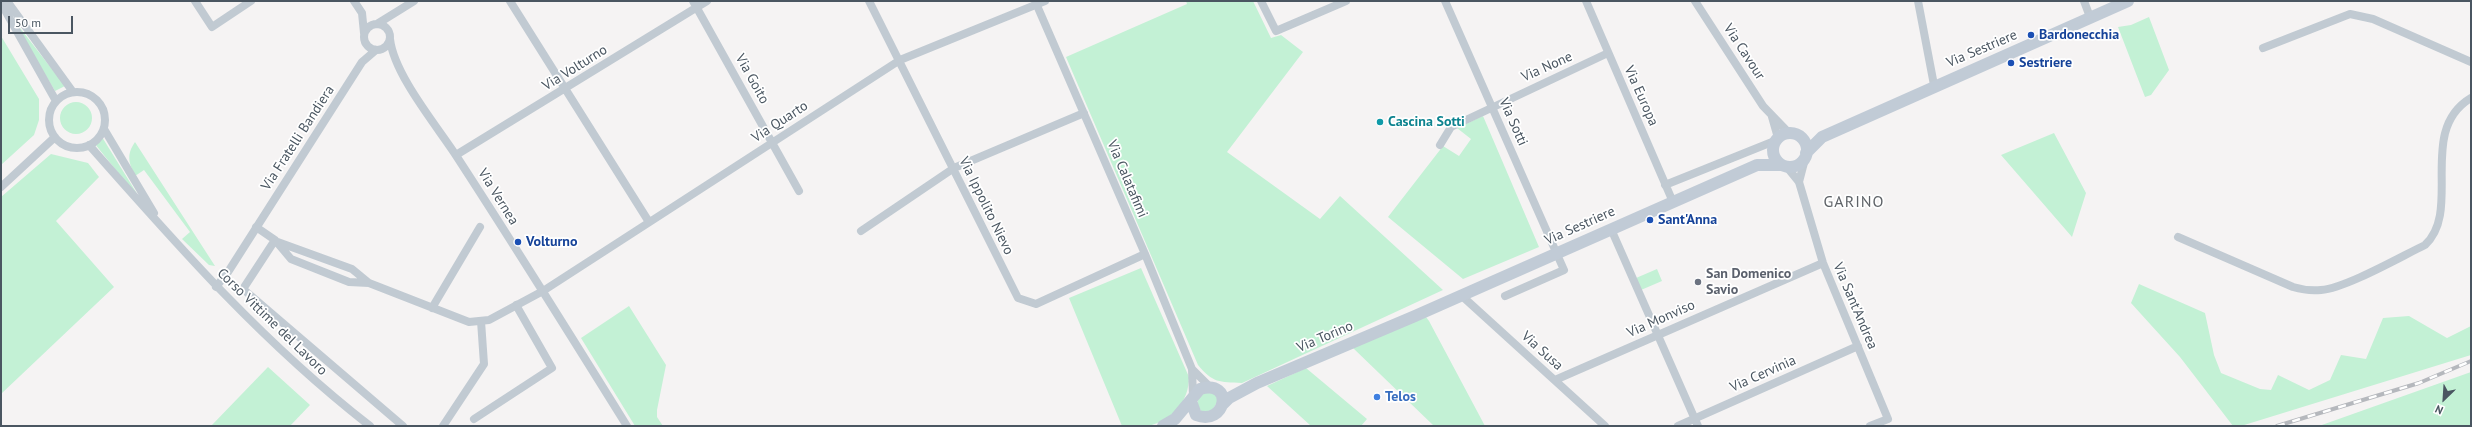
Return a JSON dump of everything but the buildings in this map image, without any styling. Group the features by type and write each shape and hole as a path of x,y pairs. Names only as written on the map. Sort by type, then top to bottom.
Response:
{"main road":[{"name":"Via Sestriere","path":"1822,137 1934,85 1980,68 2128,1"},
{"path":"1757,165 1776,141 1794,135 1822,137"},
{"path":"1794,135 1806,144 1806,154"},
{"path":"1757,165 1796,166 1822,137"},
{"path":"1776,141 1774,154 1784,166"},
{"name":"Via Sestriere","path":"1416,316 1757,165"},
{"name":"Via Torino","path":"1175,419 1189,416 1200,418 1216,417 1222,409 1223,404 1247,388 1345,344 1416,316"},
{"name":"Via Torino","path":"1164,426 1175,419 1200,389 1247,388"},
{"path":"1214,389 1223,399 1223,404"},
{"path":"1192,398 1193,411 1200,418"}],"street":[{"path":"7,1 73,92"},
{"path":"195,1 212,27 250,1"},
{"path":"354,1 362,13 377,24 388,29"},
{"path":"364,33 368,27 377,24 414,1"},
{"path":"510,1 564,90 649,222"},
{"name":"Via Volturno","path":"456,156 564,90 695,4 707,1"},
{"name":"Via Ippolito Nievo","path":"869,1 900,60 1018,298 1036,304 1145,254"},
{"path":"1261,1 1276,32 1346,1"},
{"name":"Via Sotti","path":"1445,1 1564,270 1505,296"},
{"name":"Via Europa","path":"1586,1 1673,202"},
{"name":"Via Cavour","path":"1695,1 1772,117"},
{"name":"Via Sestriere","path":"1918,1 1934,85"},
{"path":"2084,1 2090,17"},
{"name":"Via Quarto","path":"543,291 900,60 1039,2"},
{"name":"Via Calatafimi","path":"1039,2 1192,369 1192,398"},
{"path":"1,3 56,101"},
{"name":"Via Goito","path":"695,4 799,191"},
{"path":"362,13 365,44 362,62"},
{"path":"394,14 388,29 396,64"},
{"path":"2263,48 2350,14 2373,19 2471,62"},
{"path":"362,62 377,50 385,48 390,39"},
{"path":"365,44 377,50 396,64"},
{"name":"Via None","path":"1440,145 1451,127 1492,106 1608,53"},
{"name":"Via Fratelli Bandiera","path":"216,287 228,272 362,62"},
{"name":"Via Vernea","path":"396,64 543,291 626,426"},
{"path":"73,92 86,93 100,104 105,118 104,129 97,139 89,145 71,147 55,137 50,128 49,119 56,101 64,94 73,92"},
{"path":"2178,237 2293,287 2308,291 2322,290 2336,286 2425,246 2436,231 2445,130 2452,114 2471,98"},
{"path":"861,231 954,168 1084,113"},
{"path":"1772,117 1794,135"},
{"path":"1666,185 1776,141 1772,117"},
{"name":"Corso Vittime del Lavoro","path":"104,129 163,230"},
{"path":"1,187 55,137"},
{"name":"Corso Vittime del Lavoro","path":"89,145 163,230 216,287 286,356 370,426"},
{"path":"1799,182 1806,154"},
{"path":"1784,166 1799,182"},
{"name":"Via Sant'Andrea","path":"1799,182 1823,263 1888,418 1870,426"},
{"path":"432,308 480,226"},
{"path":"256,227 275,240 352,269 369,283 469,322 489,320 543,291"},
{"path":"1611,229 1697,422"},
{"path":"275,240 291,259 349,282 369,283"},
{"path":"275,240 243,289 403,426"},
{"name":"Via Monviso","path":"1555,380 1823,263"},
{"name":"Via Susa","path":"1462,296 1605,426"},
{"path":"474,419 552,368 516,305"},
{"path":"443,426 484,364 481,321"},
{"name":"Via Cervinia","path":"1678,426 1697,422 1858,346"},
{"name":"Via Calatafimi","path":"1192,369 1214,389"}],"green space":[{"path":"1186,1 1253,1 1271,38 1281,35 1303,52 1227,152 1320,219 1340,196 1443,290 1242,383 1222,382 1212,378 1203,371 1198,365 1066,57 1187,4"},
{"path":"10,15 65,86 55,91"},
{"path":"2149,17 2169,70 2151,95 2145,97 2118,27 2131,25"},
{"path":"1,36 39,99 39,120 34,135 1,165"},
{"path":"73,102 79,102 89,109 92,118 91,124 85,131 79,134 73,134 63,127 60,121 60,115 67,105"},
{"path":"1483,116 1539,247 1463,279 1388,217 1443,146 1459,156 1471,139 1457,128"},
{"path":"2054,133 2086,193 2072,237 2001,155"},
{"path":"102,137 144,205 95,144"},
{"path":"135,142 215,266 209,265 182,239 190,232 144,170 135,176 131,167 129,155"},
{"path":"51,154 88,163 99,177 56,221 114,287 1,394 1,197"},
{"path":"1141,268 1189,377 1188,386 1183,401 1172,414 1165,419 1148,426 1122,426 1069,298"},
{"path":"1657,269 1662,281 1641,290 1636,278"},
{"path":"2139,284 2205,313 2214,355 2221,373 2260,389 2271,390 2278,375 2309,390 2330,380 2341,355 2366,359 2383,318 2409,316 2447,338 2471,326 2471,355 2241,426 2233,426 2180,357 2131,303"},
{"path":"629,306 666,365 657,410 657,417 663,426 635,426 581,338"},
{"path":"1426,317 1485,426 1434,426 1353,348"},
{"path":"268,367 310,405 290,426 211,426"},
{"path":"1306,368 1367,419 1361,426 1311,426 1267,386"},
{"path":"2471,372 2471,426 2319,426"},
{"path":"1203,392 1215,394 1218,401 1211,412 1201,411 1198,406 1198,399"}],"railway":[{"path":"2277,426 2419,383 2471,361"}],"place":[{"name":"Bardonecchia","path":"2031,35"},
{"name":"Sestriere","path":"2011,63"},
{"name":"Cascina Sotti","path":"1380,122"},
{"name":"Sant'Anna","path":"1650,220"},
{"name":"Volturno","path":"518,242"},
{"name":"San Domenico Savio","path":"1698,282"},
{"name":"Telos","path":"1377,397"}],"district":[{"name":"GARINO","path":"1854,202"}]}
